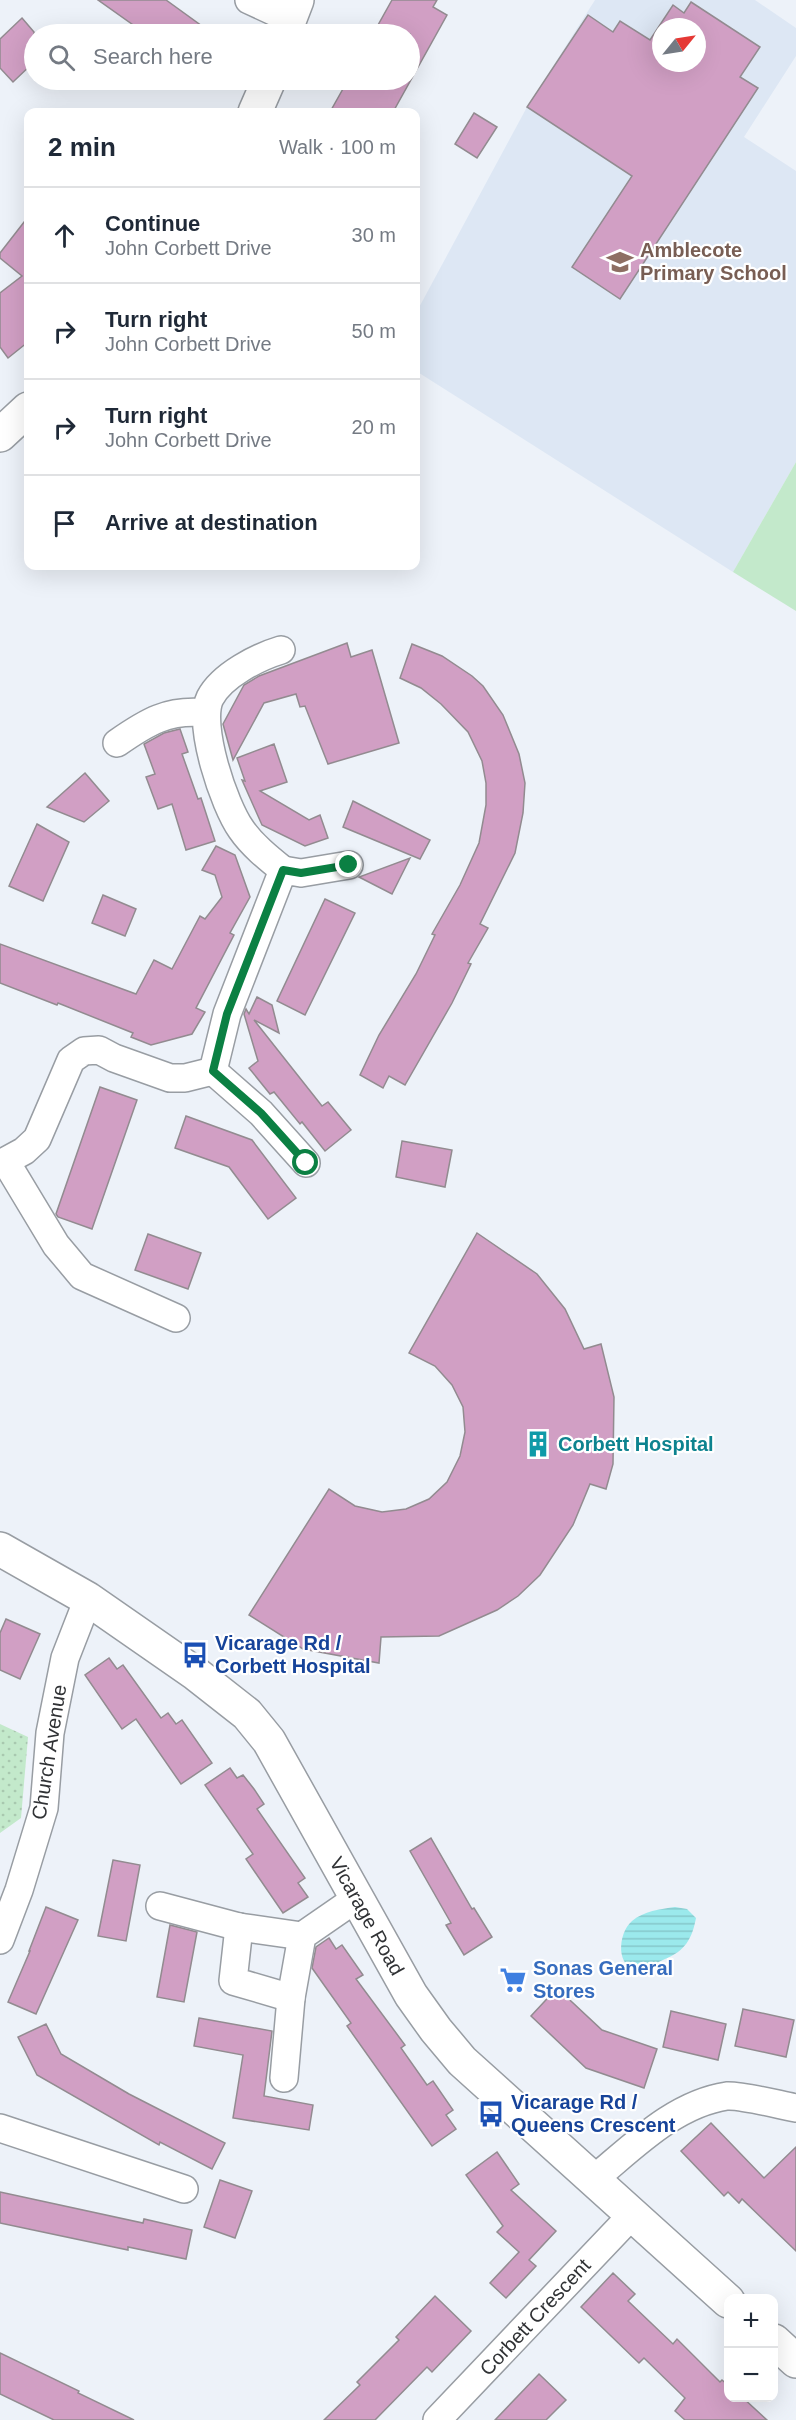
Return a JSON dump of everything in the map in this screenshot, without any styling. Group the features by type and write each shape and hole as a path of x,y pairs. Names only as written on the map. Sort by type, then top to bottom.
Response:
{"main road":[{"path":"257,108 265,90"},
{"path":"0,435 24,413"},
{"name":"Vicarage Road","path":"0,1549 88,1599 196,1674 248,1714 269,1741 411,1995 436,2030 462,2061 724,2297"},
{"path":"778,2345 796,2361"}],"street":[{"path":"249,0 290,18"},
{"path":"281,650 246,665 219,687 210,698 206,713 207,732 223,791 240,829 263,854 283,870 301,873 349,865"},
{"path":"117,743 146,722 184,711 206,713"},
{"path":"213,1071 227,1014 283,870"},
{"path":"176,1318 82,1276 56,1245 3,1163 24,1151 37,1139 71,1060 84,1052 99,1050 114,1058 170,1078 185,1078 213,1071"},
{"path":"213,1071 261,1113 306,1163"},
{"name":"Church Avenue","path":"0,1940 9,1886 44,1808 50,1733 65,1658 88,1599"},
{"path":"160,1906 239,1927 302,1936 357,1898"},
{"path":"239,1927 233,1981 291,1998"},
{"path":"284,2078 291,1998 302,1936"},
{"path":"594,2179 651,2132 684,2110 728,2096 796,2108"},
{"path":"0,2128 184,2189"},
{"name":"Corbett Crescent","path":"437,2420 632,2215"}],"shaded area":[{"name":"Amblecote Primary School","path":"595,0 755,0 796,28 796,56 744,137 796,171 796,462 733,572 420,374 420,306 527,107"}],"green space":[{"path":"796,462 796,611 733,572"},
{"path":"0,1724 28,1737 21,1818 0,1833"}],"water":[{"path":"675,1907 687,1909 696,1918 692,1932 683,1948 672,1956 643,1969 628,1966 621,1952 623,1935 627,1927 642,1915"}],"building":[{"path":"98,0 166,0 199,24 132,24"},
{"path":"392,0 437,0 433,7 447,15 420,64 420,24 379,24"},
{"path":"691,2 760,47 740,77 758,88 620,299 572,267 632,176 527,107 588,15 613,32 620,21 650,40 652,37 652,72 706,72 706,18 664,18 673,5 684,13"},
{"path":"22,18 27,24 24,24 24,72 13,82 0,68 0,39"},
{"path":"342,90 405,90 395,108 332,108"},
{"path":"474,113 497,127 477,158 455,144"},
{"path":"24,222 24,345 8,358 0,347 0,293 22,276 0,258 0,253"},
{"path":"347,643 351,657 372,650 399,743 328,764 305,706 300,707 296,694 264,703 233,760 223,724 244,685 259,676"},
{"path":"412,644 442,656 483,686 503,715 519,754 525,783 523,813 515,853 480,924 488,928 468,963 471,964 452,1003 405,1085 389,1076 383,1088 360,1075 379,1035 416,974 435,935 432,934 460,885 479,843 486,805 486,783 482,761 468,732 441,704 421,688 400,678"},
{"path":"180,729 188,752 182,754 198,799 201,798 215,841 186,850 172,804 158,809 146,777 155,774 144,744 164,733"},
{"path":"274,744 287,782 260,791 309,820 320,815 328,838 305,846 262,825 242,780 245,781 237,758"},
{"path":"85,773 109,801 84,822 47,807"},
{"path":"353,801 430,840 420,859 343,827"},
{"path":"37,824 69,842 43,901 9,886"},
{"path":"216,846 235,855 250,897 230,933 234,935 196,1008 205,1012 192,1034 151,1045 131,1037 133,1033 0,983 0,944 136,994 154,960 172,969 200,916 205,919 222,897 215,875 202,870"},
{"path":"410,858 392,894 359,877"},
{"path":"103,895 136,909 125,936 92,923"},
{"path":"325,899 355,913 305,1015 277,1001"},
{"path":"257,997 272,1005 279,1033 254,1020 322,1106 328,1102 351,1130 325,1151 302,1122 300,1124 274,1092 270,1094 249,1068 258,1061 244,1014 246,1009 249,1014"},
{"path":"100,1087 137,1100 92,1229 58,1217 56,1214"},
{"path":"186,1116 252,1140 296,1198 268,1219 229,1167 175,1148"},
{"path":"402,1141 452,1150 445,1187 396,1177"},
{"name":"Corbett Hospital","path":"477,1233 537,1274 565,1309 584,1349 601,1344 614,1397 613,1464 606,1489 590,1484 573,1525 540,1575 518,1596 497,1610 439,1636 381,1637 379,1663 303,1649 249,1615 329,1489 355,1506 382,1512 406,1509 429,1499 447,1482 460,1456 465,1432 463,1407 452,1385 435,1366 409,1353"},
{"path":"148,1234 201,1253 188,1289 135,1270"},
{"path":"6,1619 40,1634 20,1679 0,1670 0,1633"},
{"path":"109,1658 117,1669 123,1665 161,1718 168,1713 176,1724 182,1720 212,1763 181,1784 136,1719 122,1729 85,1675"},
{"path":"230,1768 237,1778 243,1775 254,1789 264,1804 257,1809 305,1878 298,1883 308,1897 283,1913 246,1859 253,1854 205,1785"},
{"path":"431,1838 472,1909 474,1908 492,1937 464,1955 446,1925 451,1923 410,1851"},
{"path":"113,1860 140,1865 126,1941 98,1936"},
{"path":"46,1907 78,1920 36,2014 8,2002"},
{"path":"170,1925 197,1932 184,2002 157,1997"},
{"path":"329,1938 336,1949 342,1945 363,1975 356,1979 405,2045 401,2048 427,2085 433,2081 453,2110 446,2115 456,2129 432,2146 347,2026 351,2023 312,1968 316,1947"},
{"path":"557,1988 602,2030 657,2049 644,2088 586,2068 531,2016"},
{"path":"743,2009 794,2020 786,2057 735,2046"},
{"path":"671,2011 726,2024 718,2060 663,2047"},
{"path":"199,2018 272,2031 264,2096 313,2105 309,2130 233,2118 243,2055 194,2046"},
{"path":"46,2024 61,2054 129,2094 225,2143 212,2169 160,2142 159,2145 37,2075 18,2037"},
{"path":"711,2123 764,2178 796,2147 796,2251 742,2199 739,2203 728,2192 724,2196 681,2151"},
{"path":"497,2152 519,2184 511,2190 556,2231 529,2260 536,2266 506,2298 490,2283 519,2252 497,2232 503,2226 466,2175"},
{"path":"220,2180 252,2191 235,2238 204,2227"},
{"path":"0,2192 143,2223 144,2219 192,2230 186,2259 128,2247 128,2250 0,2223"},
{"path":"613,2273 635,2294 628,2301 673,2344 677,2339 720,2382 722,2380 724,2382 724,2402 747,2402 767,2420 685,2420 675,2411 685,2398 644,2358 639,2363 581,2307"},
{"path":"435,2296 471,2331 432,2372 427,2367 375,2420 324,2420 360,2385 357,2382 399,2340 396,2337"},
{"path":"0,2353 134,2420 54,2420 0,2394"},
{"path":"539,2374 566,2400 546,2420 495,2420"}],"place":[{"name":"Amblecote Primary School","path":"620,262"},
{"name":"Corbett Hospital","path":"538,1444"},
{"name":"Vicarage Rd / Corbett Hospital","path":"195,1655"},
{"name":"Sonas General Stores","path":"513,1980"},
{"name":"Vicarage Rd / Queens Crescent","path":"491,2114"}],"route":[{"path":"306,1163 261,1113 213,1071 227,1014 283,870 301,873 349,865"}]}
